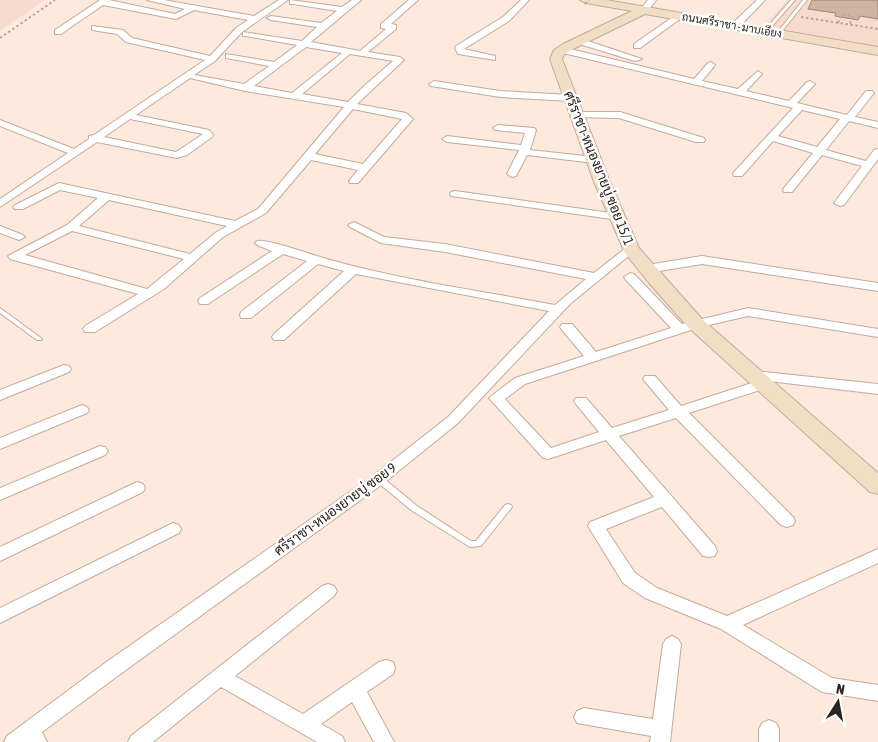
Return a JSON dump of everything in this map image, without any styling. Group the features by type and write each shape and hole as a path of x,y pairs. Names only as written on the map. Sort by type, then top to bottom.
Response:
{"street":[{"path":"113,4 122,0"},
{"path":"151,0 254,19"},
{"path":"245,88 304,44 323,26 357,0"},
{"path":"362,53 393,27 384,26 414,0"},
{"path":"492,58 460,52 460,48 506,20 525,0"},
{"path":"735,26 761,0"},
{"path":"58,32 103,1 176,17 192,8"},
{"path":"0,204 212,59 240,30 254,19 288,1 344,10"},
{"name":"ถนนศรีราชา - มาบเอียง","path":"587,1 648,5 680,16 878,51"},
{"path":"562,50 648,5"},
{"path":"637,46 680,16"},
{"path":"271,18 323,26"},
{"path":"95,28 118,32 129,40 212,59"},
{"path":"90,329 160,286 219,235 262,211 350,106 367,88 400,60 246,34"},
{"path":"579,42 638,59"},
{"path":"562,50 878,125"},
{"name":"ศรีราชา-หนองยายบู่ ซอย 15/1","path":"562,50 558,53 556,59 576,115 631,248 696,324 878,486"},
{"path":"294,96 350,51"},
{"path":"229,56 276,65"},
{"path":"697,81 711,65"},
{"path":"740,92 758,74"},
{"path":"194,78 404,115 408,118 354,182"},
{"path":"434,84 500,94 570,98"},
{"path":"738,174 772,138 810,84"},
{"path":"788,190 869,93"},
{"path":"576,115 620,115 700,140"},
{"path":"94,138 176,155 183,153 208,135 206,132 127,116"},
{"path":"0,123 74,152"},
{"path":"498,128 531,130 525,150 512,174"},
{"path":"772,138 869,165"},
{"path":"447,139 594,160"},
{"path":"840,203 878,152"},
{"path":"308,156 365,168"},
{"path":"19,207 60,186 106,198 237,225"},
{"path":"455,194 618,217"},
{"path":"106,198 70,227 14,256 149,293"},
{"path":"354,225 381,240 445,248 596,276"},
{"path":"70,227 193,258"},
{"path":"0,229 19,237"},
{"path":"261,243 315,261 353,270 558,309"},
{"name":"ศรีราชา-หนองยายบู่ ซอย 9","path":"27,738 112,669 379,479 453,420 558,309 631,248"},
{"path":"204,301 281,250"},
{"path":"647,269 702,260 878,287"},
{"path":"246,315 315,261"},
{"path":"279,337 353,270"},
{"path":"630,277 679,329"},
{"path":"877,393 759,379 678,411 548,454 496,398 520,380 679,329 748,312 878,332"},
{"path":"567,327 593,357"},
{"path":"0,395 64,369"},
{"path":"650,379 678,411 787,521"},
{"path":"582,401 709,551"},
{"path":"0,444 82,410"},
{"path":"0,494 100,451"},
{"path":"0,554 137,488"},
{"path":"665,499 596,526 629,578 651,594 727,624 829,686 878,693"},
{"path":"0,616 173,530"},
{"path":"727,624 878,556"},
{"path":"138,742 328,591"},
{"path":"584,717 661,736 672,644"},
{"path":"304,724 386,668"},
{"path":"220,677 335,742"},
{"path":"355,688 384,742"}],"lane":[{"path":"766,31 793,0"},
{"path":"778,34 805,0"},
{"path":"0,310 39,339"},
{"path":"379,479 414,508 470,544 478,544 508,507"}],"path":[{"path":"0,38 56,0"},
{"path":"838,23 841,15 852,16 850,24"},
{"path":"798,17 878,29"}],"shaded area":[{"path":"0,0 45,0 0,31"},
{"path":"787,0 878,0 878,46 764,26"}],"building":[{"path":"812,0 878,0 878,19 860,16 858,20 835,16 836,13 808,9"}]}
